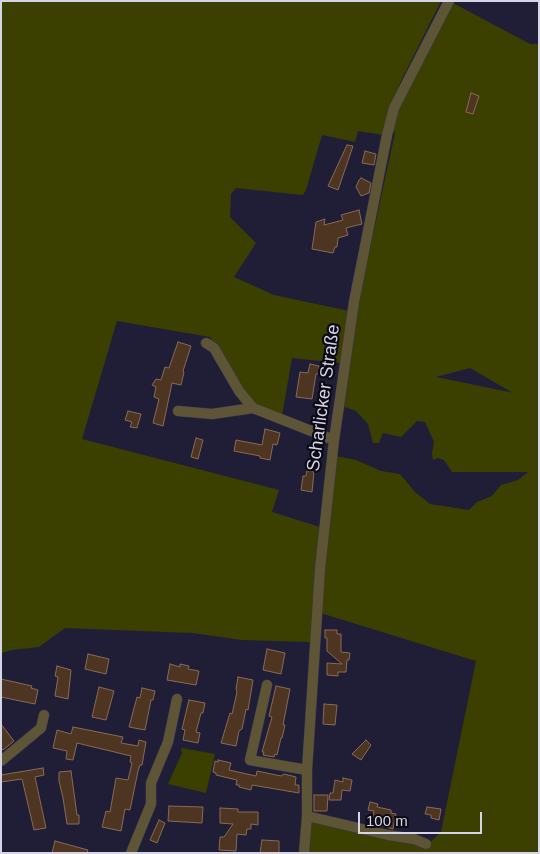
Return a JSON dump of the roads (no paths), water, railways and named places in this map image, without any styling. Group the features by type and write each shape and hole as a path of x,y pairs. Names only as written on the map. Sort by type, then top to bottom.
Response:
{"street":[{"name":"Scharlicker Straße","path":"304,853 306,770 320,569 334,440 354,302 394,108 449,1"},
{"path":"206,343 214,348 238,391 253,408 334,440"},
{"path":"178,410 212,414 253,408"},
{"path":"267,685 250,760 306,770"},
{"path":"131,853 152,804 151,783 168,742 178,699"},
{"path":"1,761 41,728 44,715"},
{"path":"306,816 388,835 414,839 426,844"}]}
